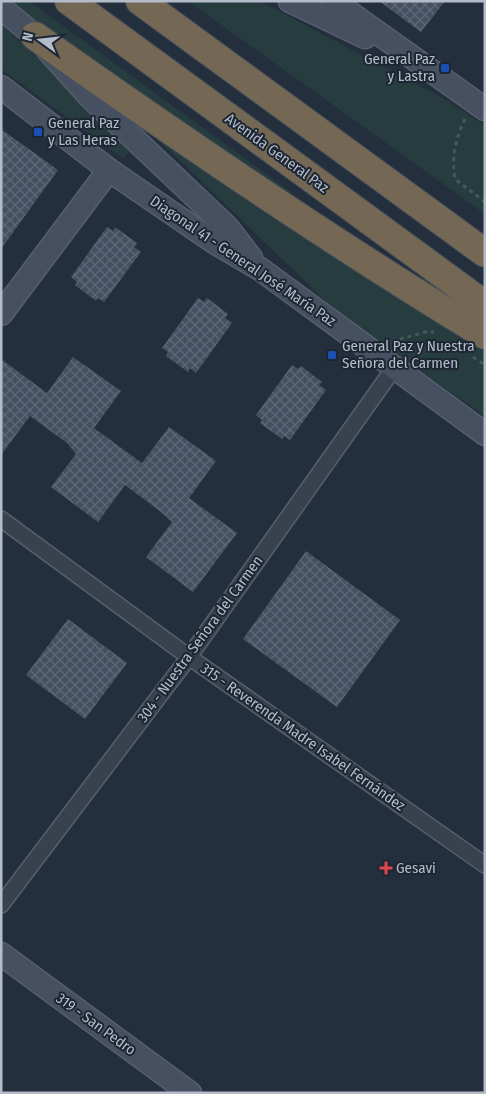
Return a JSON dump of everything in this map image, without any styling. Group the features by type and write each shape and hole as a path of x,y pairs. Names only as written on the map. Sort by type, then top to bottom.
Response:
{"highway":[{"name":"Avenida General Paz","path":"69,1 485,304"},
{"path":"140,1 485,253"},
{"path":"35,36 386,275 485,335"}],"street":[{"path":"290,1 412,58"},
{"path":"333,1 479,105"},
{"path":"1,8 35,36 89,96 227,227 260,269"},
{"name":"Diagonal 41 - General José María Paz","path":"1,87 109,170 214,242 260,269 485,434"},
{"path":"1,314 109,170"},
{"name":"304 - Nuestra Señora del Carmen","path":"1,905 189,656 394,368"},
{"name":"315 - Reverenda Madre Isabel Fernández","path":"1,519 189,656 485,865"},
{"name":"319 - San Pedro","path":"1,954 190,1093"}],"path":[{"path":"479,105 458,134 453,158 455,179 485,202"},
{"path":"370,351 387,342 426,332 435,332"}],"green space":[{"path":"9,1 29,1 291,192 288,197 44,29"},
{"path":"188,1 260,1 448,101 485,125 485,214"},
{"path":"1,24 132,146 124,159 1,69"},
{"path":"143,125 485,346 485,416 339,314"}],"building":[{"path":"379,1 445,1 421,32"},
{"path":"1,129 58,170 1,249"},
{"path":"107,227 113,231 115,227 137,243 134,247 141,252 104,302 98,298 96,301 75,285 77,282 71,277"},
{"path":"198,298 204,302 207,298 228,314 225,318 232,323 196,373 190,368 188,372 166,356 168,352 162,348"},
{"path":"73,357 121,391 94,428 142,463 169,427 216,461 189,498 237,533 193,592 146,557 172,522 125,485 98,522 51,487 76,454 67,443 30,416 1,455 1,359 47,393"},
{"path":"292,365 298,369 301,366 322,382 319,385 326,390 290,440 284,436 282,439 260,423 262,420 256,415"},
{"path":"306,551 400,620 337,707 243,639"},
{"path":"68,619 127,663 85,719 26,675"}],"place":[{"name":"General Paz y Lastra","path":"445,68"},
{"name":"General Paz y Las Heras","path":"38,132"},
{"name":"General Paz y Nuestra Señora del Carmen","path":"332,355"},
{"name":"Gesavi","path":"386,868"}]}
